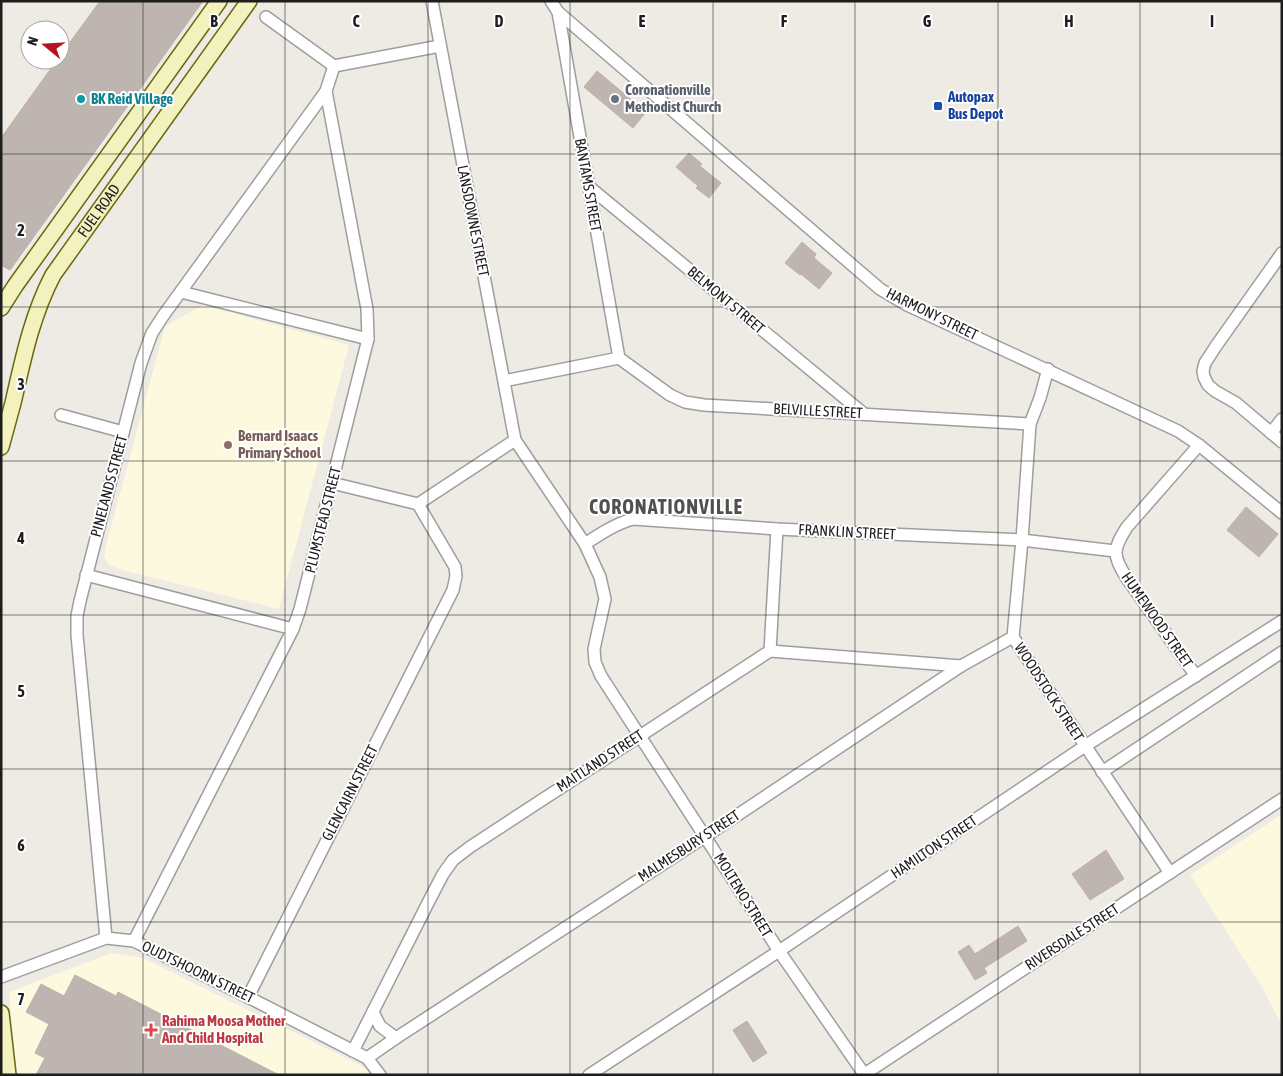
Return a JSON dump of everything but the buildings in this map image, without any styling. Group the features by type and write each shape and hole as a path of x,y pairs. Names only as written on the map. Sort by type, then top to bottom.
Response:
{"main road":[{"name":"FUEL ROAD","path":"1,308 219,1"},
{"name":"FUEL ROAD","path":"1,447 35,317 44,292 53,276 249,1"},
{"path":"1,1013 8,1075"}],"street":[{"name":"LANSDOWNE STREET","path":"432,1 515,440"},
{"name":"HARMONY STREET","path":"551,1 558,12 880,289 907,305 1178,431 1199,445 1282,513"},
{"name":"BANTAMS STREET","path":"558,12 619,358"},
{"path":"266,17 334,66 440,46"},
{"name":"PLUMSTEAD STREET","path":"134,941 293,629 300,609 368,339 367,309 326,91 334,66"},
{"name":"PINELANDS STREET","path":"106,938 77,635 77,616 123,432 141,363 152,333 326,91"},
{"name":"BELMONT STREET","path":"588,186 864,414"},
{"path":"1282,253 1216,346 1205,363 1203,371 1204,378 1215,391 1236,403 1282,442"},
{"path":"181,292 368,339"},
{"path":"504,381 619,358"},
{"name":"BELVILLE STREET","path":"619,358 670,395 685,402 704,405 1030,424"},
{"name":"WOODSTOCK STREET","path":"1048,370 1030,424 1013,637 1170,873"},
{"path":"61,415 123,432"},
{"path":"1271,433 1282,419"},
{"path":"332,483 418,504 515,440"},
{"name":"MOLTENO STREET","path":"515,440 585,544 600,577 605,599 596,633 594,662 601,676 779,951 863,1074"},
{"path":"1115,551 1119,539 1127,527 1199,445"},
{"name":"GLENCAIRN STREET","path":"248,997 453,590 456,576 455,567 418,504"},
{"name":"FRANKLIN STREET","path":"585,544 605,530 621,522 633,519 777,529 1022,540 1115,551"},
{"path":"777,529 770,651 961,666"},
{"name":"HUMEWOOD STREET","path":"1115,551 1118,564 1126,577 1196,676"},
{"path":"86,575 293,629"},
{"name":"HAMILTON STREET","path":"589,1075 779,951 1085,746 1282,621"},
{"name":"MALMESBURY STREET","path":"367,1058 961,666 1013,637"},
{"name":"MAITLAND STREET","path":"353,1052 431,896 453,860 770,651"},
{"path":"1102,772 1282,652"},
{"name":"RIVERSDALE STREET","path":"863,1074 1282,799"},
{"name":"OUDTSHOORN STREET","path":"1,977 106,938 134,941 367,1058 380,1075"},
{"path":"373,1012 380,1026 396,1038"}],"shaded area":[{"name":"Bernard Isaacs Primary School","path":"203,305 349,345 279,609 122,570 109,565 104,557 165,326"},
{"path":"1282,814 1282,1025 1260,984 1190,875"},
{"name":"Rahima Moosa Mother And Child Hospital","path":"111,953 143,958 366,1068 370,1075 17,1075 9,992"}],"place":[{"name":"BK Reid Village","path":"81,99"},
{"name":"Coronationville Methodist Church","path":"615,99"},
{"name":"Autopax Bus Depot","path":"938,106"},
{"name":"Bernard Isaacs Primary School","path":"228,445"},
{"name":"Rahima Moosa Mother And Child Hospital","path":"151,1030"}],"district":[{"name":"CORONATIONVILLE","path":"666,507"}]}
